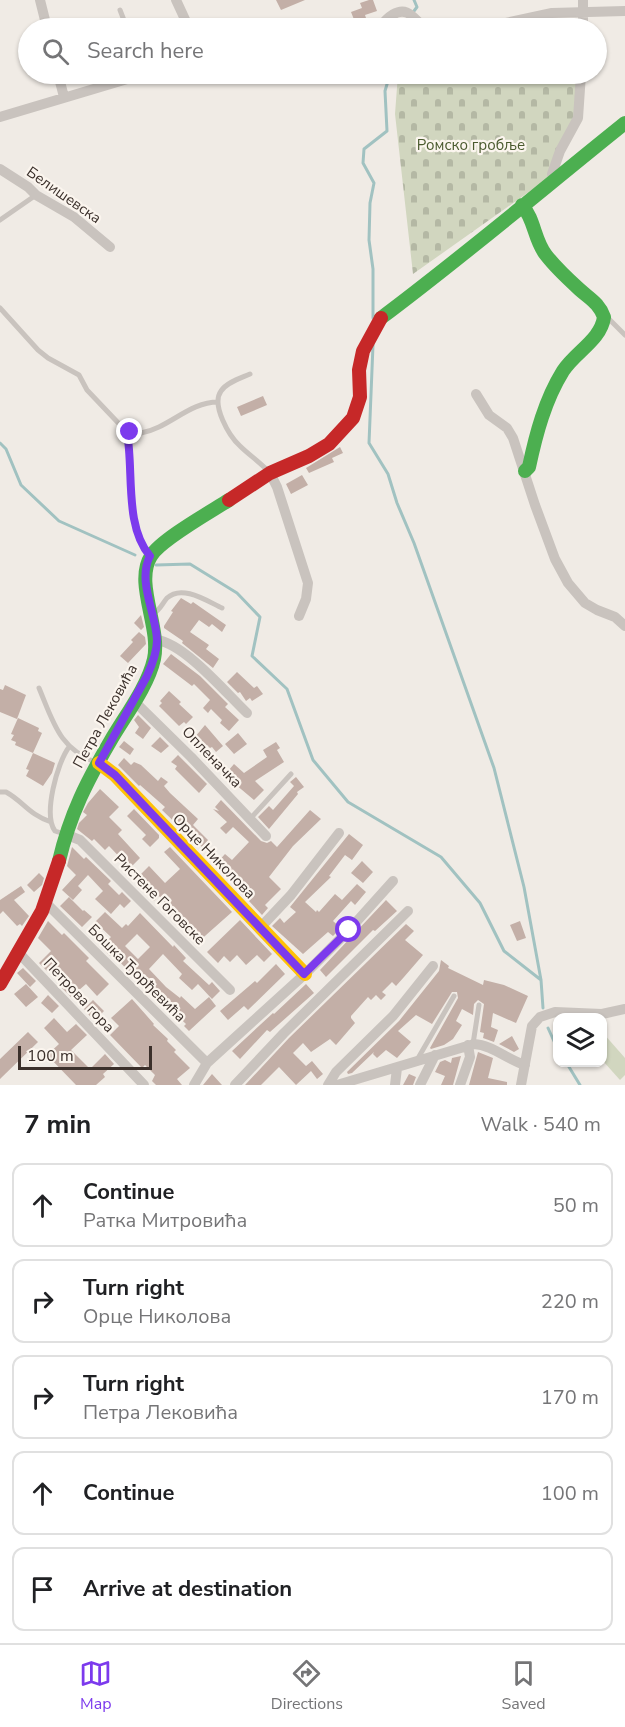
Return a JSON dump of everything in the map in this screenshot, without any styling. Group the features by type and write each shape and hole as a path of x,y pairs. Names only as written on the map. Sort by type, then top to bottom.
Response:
{"street":[{"path":"40,0 44,18"},
{"path":"176,0 184,18"},
{"path":"583,0 583,18"},
{"path":"527,18 583,12 625,11"},
{"path":"389,18 400,12 409,13 414,18"},
{"path":"61,84 64,97"},
{"path":"0,117 109,84"},
{"path":"554,179 552,174 560,151 578,118 580,84"},
{"path":"150,556 170,539 270,473 315,453 329,444 353,418 358,407 359,370 363,351 372,330 388,312 444,271 482,237 625,123"},
{"name":"Белишевска","path":"0,170 28,187 36,195 74,217 110,247"},
{"path":"522,205 531,218 543,252 572,282 597,303 604,315 602,328 573,358 560,376 542,420 529,467 525,471"},
{"path":"476,394 489,415 503,424 510,432 555,559 568,583 585,603 615,617 625,626"},
{"path":"270,473 277,487 308,583 306,599 299,616"},
{"name":"Петра Лековића","path":"0,984 46,903 56,874 65,834 79,798 134,701 153,662 157,640 145,574 150,556"},
{"path":"157,640 174,646 199,666 247,713"},
{"name":"Опленачка","path":"134,701 266,836"},
{"name":"Орце Николова","path":"99,763 115,775 304,974"},
{"path":"260,928 291,895 339,832"},
{"name":"Ристене Гоговске","path":"65,834 80,840 230,990"},
{"path":"194,1085 207,1064 349,930 393,881"},
{"name":"Бошка Ђорђевића","path":"46,903 207,1064"},
{"path":"235,1085 284,1033 408,911"},
{"name":"Петрова гора","path":"17,951 144,1085"},
{"path":"328,1085 336,1072 411,996 433,966"},
{"path":"521,1085 532,1026 540,1017 555,1012 589,1015 625,1009"},
{"path":"460,1085 470,1058 470,1045"},
{"path":"343,1084 470,1045 480,1045 516,1063 525,1065"},
{"path":"420,1085 435,1055"},
{"path":"395,1085 397,1068"}],"lane":[{"path":"120,10 123,18"},
{"path":"0,219 36,195"},
{"path":"0,308 38,350 79,375 87,390 127,433 135,521 143,548 150,556"},
{"path":"604,315 609,317 625,335"},
{"path":"250,374 221,390 218,402 225,424 234,440 270,473"},
{"path":"127,433 142,433 195,407 218,402"},
{"path":"152,614 159,610 168,597 179,593 191,594 222,608"},
{"path":"39,688 55,727 69,747 80,756 99,763"},
{"path":"65,834 55,831 51,822 55,776 61,759 69,747"},
{"path":"250,819 291,774"},
{"path":"0,792 6,792 26,810 51,822"},
{"path":"416,1062 454,996"},
{"path":"470,1045 479,1005"}],"green space":[{"name":"Ромско гробље","path":"397,84 580,84 579,114 547,179 413,274 395,114"},
{"path":"607,1038 625,1058 625,1075 620,1080 607,1065"}],"building":[{"path":"276,0 305,0 281,10"},
{"path":"373,0 377,11 365,15 366,18 353,18 351,12 362,8 360,3"},
{"path":"263,396 267,405 241,416 237,407"},
{"path":"340,447 343,453 332,458 334,462 309,473 306,468"},
{"path":"302,475 308,485 291,494 286,484"},
{"path":"181,598 191,604 193,602 226,625 222,632 212,624 209,627 199,620 190,632 209,645 206,649 219,659 213,668 182,643 183,641 164,628 173,612 171,611"},
{"path":"141,615 144,627 141,630 134,623"},
{"path":"139,632 145,637 146,644 128,663 120,656"},
{"path":"171,654 200,676 228,704 225,707 239,720 229,731 220,723 222,720 211,709 208,713 203,708 210,700 194,684 192,686 163,664"},
{"path":"237,672 254,688 257,686 263,694 252,701 250,698 246,701 240,692 238,693 227,682"},
{"path":"5,685 26,695 17,719 0,712 0,689 3,690"},
{"path":"169,691 193,717 186,724 184,722 179,726 159,706 162,703 160,701"},
{"path":"138,715 151,728 143,739 135,733 139,727 134,720"},
{"path":"18,718 39,728 38,731 42,733 33,753 15,745 16,742 11,740 14,735 11,734"},
{"path":"205,725 223,746 216,752 207,745 205,748 195,737"},
{"path":"238,733 247,744 234,754 225,744"},
{"path":"160,737 169,746 161,753 151,746"},
{"path":"124,741 134,749 130,755 119,747"},
{"path":"276,742 280,748 277,750 284,762 255,781 264,790 254,800 229,779 232,776 228,771 234,764 244,773 267,757 263,750"},
{"path":"33,753 55,763 52,773 43,786 26,776 29,770 26,769"},
{"path":"178,755 207,784 199,793 171,762"},
{"path":"124,758 131,765 134,762 141,765 158,781 161,777 168,782 164,786 198,819 193,825 208,840 202,847 199,844 196,846 189,839 190,837 162,810 165,807 118,765"},
{"path":"296,777 304,787 297,792 298,794 269,829 258,817 269,806 273,810 294,786 290,782"},
{"path":"100,789 119,807 109,817 122,830 118,834 140,858 130,868 109,846 105,850 94,839 92,841 77,829 79,823 87,815 83,812 88,803"},
{"path":"221,800 261,841 267,843 271,841 277,847 310,810 321,819 293,846 269,877 281,889 265,905 268,908 262,915 215,865 225,854 232,860 249,842 233,827 226,834 220,828 227,822 213,809 219,811 215,807"},
{"path":"134,809 159,835 150,847 142,839 146,835 127,816"},
{"path":"349,834 363,845 352,860 345,855 329,876 331,877 305,902 319,912 335,894 342,900 357,884 366,892 355,905 351,901 333,921 341,928 333,936 328,932 303,954 272,926 280,918 284,923 296,912 290,907"},
{"path":"72,847 111,881 108,884 119,895 122,892 131,901 124,908 120,904 111,914 95,899 103,891 88,875 78,886 82,890 73,900 62,890 76,875 67,866"},
{"path":"170,847 232,912 197,943 159,896 154,901 148,897 153,892 139,876 149,866 165,883 180,869 164,852"},
{"path":"362,861 373,872 363,883 351,873"},
{"path":"39,873 44,878 42,885 34,892 27,885"},
{"path":"21,886 25,892 14,900 29,916 22,926 20,924 17,926 3,911 0,914 0,900"},
{"path":"69,897 92,917 82,927 60,906"},
{"path":"386,900 397,911 375,931 373,930 326,977 320,970"},
{"path":"105,912 122,928 126,924 128,926 140,913 186,958 183,961 209,985 212,982 220,991 212,999 198,984 192,990 179,978 182,974 163,954 149,969 166,987 180,998 181,996 195,1009 209,997 216,1006 189,1031 184,1026 186,1024 166,1005 164,1007 112,954 110,956 101,947 111,937 95,922","holes":["137,934 150,947 138,959 125,946"]},
{"path":"240,920 272,954 264,962 257,955 246,965 237,955 230,962 224,956 218,963 207,952"},
{"path":"48,921 62,935 64,933 89,958 86,961 109,984 97,996 86,984 71,997 59,985 65,979 53,967 48,972 39,963 51,951 38,938"},
{"path":"520,921 526,938 517,941 510,925"},
{"path":"406,924 414,931 405,940 423,955 404,977 396,986 392,982 382,992 386,995 381,1000 376,995 371,1000 368,997 351,1016 355,1023 336,1045 330,1039 311,1052 303,1043 293,1053 306,1066 312,1061 323,1074 317,1079 311,1071 296,1085 279,1067 261,1085 245,1085 289,1038"},
{"path":"441,960 449,966 448,968 483,985 484,980 504,985 528,996 516,1023 493,1013 491,1027 498,1030 494,1042 483,1038 484,1033 480,1032 484,1004 478,1000 474,1004 473,1015 462,1009 456,1021 462,1025 453,1039 431,1049 458,998 457,992 452,992 432,1024 416,1015 398,1031 411,1042 397,1058 386,1050 377,1058 374,1052 352,1073 348,1074 347,1072 399,1021 439,971"},
{"path":"276,964 285,974 248,1010 244,1006 228,1020 220,1011 255,981 257,983"},
{"path":"23,968 36,981 30,987 17,973"},
{"path":"26,984 38,997 26,1007 14,994"},
{"path":"306,984 314,993 270,1032 267,1030 240,1059 232,1051"},
{"path":"48,995 59,1006 52,1013 41,1003"},
{"path":"132,999 168,1039 167,1041 176,1050 174,1052 190,1068 177,1079 182,1085 156,1085 152,1081 155,1075 145,1065 142,1068 110,1035 119,1026 111,1018"},
{"path":"93,1000 104,1011 94,1021 84,1009"},
{"path":"54,1018 67,1032 76,1024 87,1035 71,1050 90,1069 105,1054 114,1064 103,1074 105,1077 96,1085 76,1085 47,1055 59,1044 44,1028"},
{"path":"28,1032 38,1042 0,1079 0,1059"},
{"path":"512,1036 519,1049 514,1052 499,1044"},
{"path":"478,1052 493,1058 488,1078 507,1082 507,1085 469,1085"},
{"path":"461,1056 453,1085 441,1085 445,1076 435,1072 440,1062 445,1060 451,1063 452,1058"},
{"path":"212,1074 222,1085 203,1085"},
{"path":"409,1074 416,1077 413,1085 403,1085"}],"waterway":[{"path":"414,0 417,7 414,11"},
{"path":"373,318 373,269 369,240 370,203 374,183 363,163 364,149 387,131 385,91 387,84"},
{"path":"373,345 369,443 388,474 494,768 524,887 541,980 543,1008"},
{"path":"0,443 6,449 21,485 59,521 135,555"},
{"path":"156,565 190,564 237,593 260,617 252,656 287,689 313,760 348,802 441,857 480,903 504,951 541,980"},
{"path":"548,1028 553,1039"},
{"path":"569,1067 580,1085"}],"traffic: fast":[{"path":"381,318 625,123"},
{"path":"522,205 530,217 546,255 597,305 604,317 593,339 568,364 557,382 542,418 529,467 525,471"},
{"path":"59,861 68,828 87,784 151,669 155,646 145,579 151,556 175,534 229,500"}],"traffic: slow":[{"path":"99,763 115,775 305,974"}],"traffic: jam":[{"path":"229,500 270,473 309,456 329,444 353,418 360,397 359,370 363,351 381,318"},
{"path":"0,984 42,911 59,861"}],"route":[{"path":"130,432 127,433 133,507 143,548 150,556 145,574 157,640 153,662 147,676 99,763 115,775 304,974 349,930"}]}
